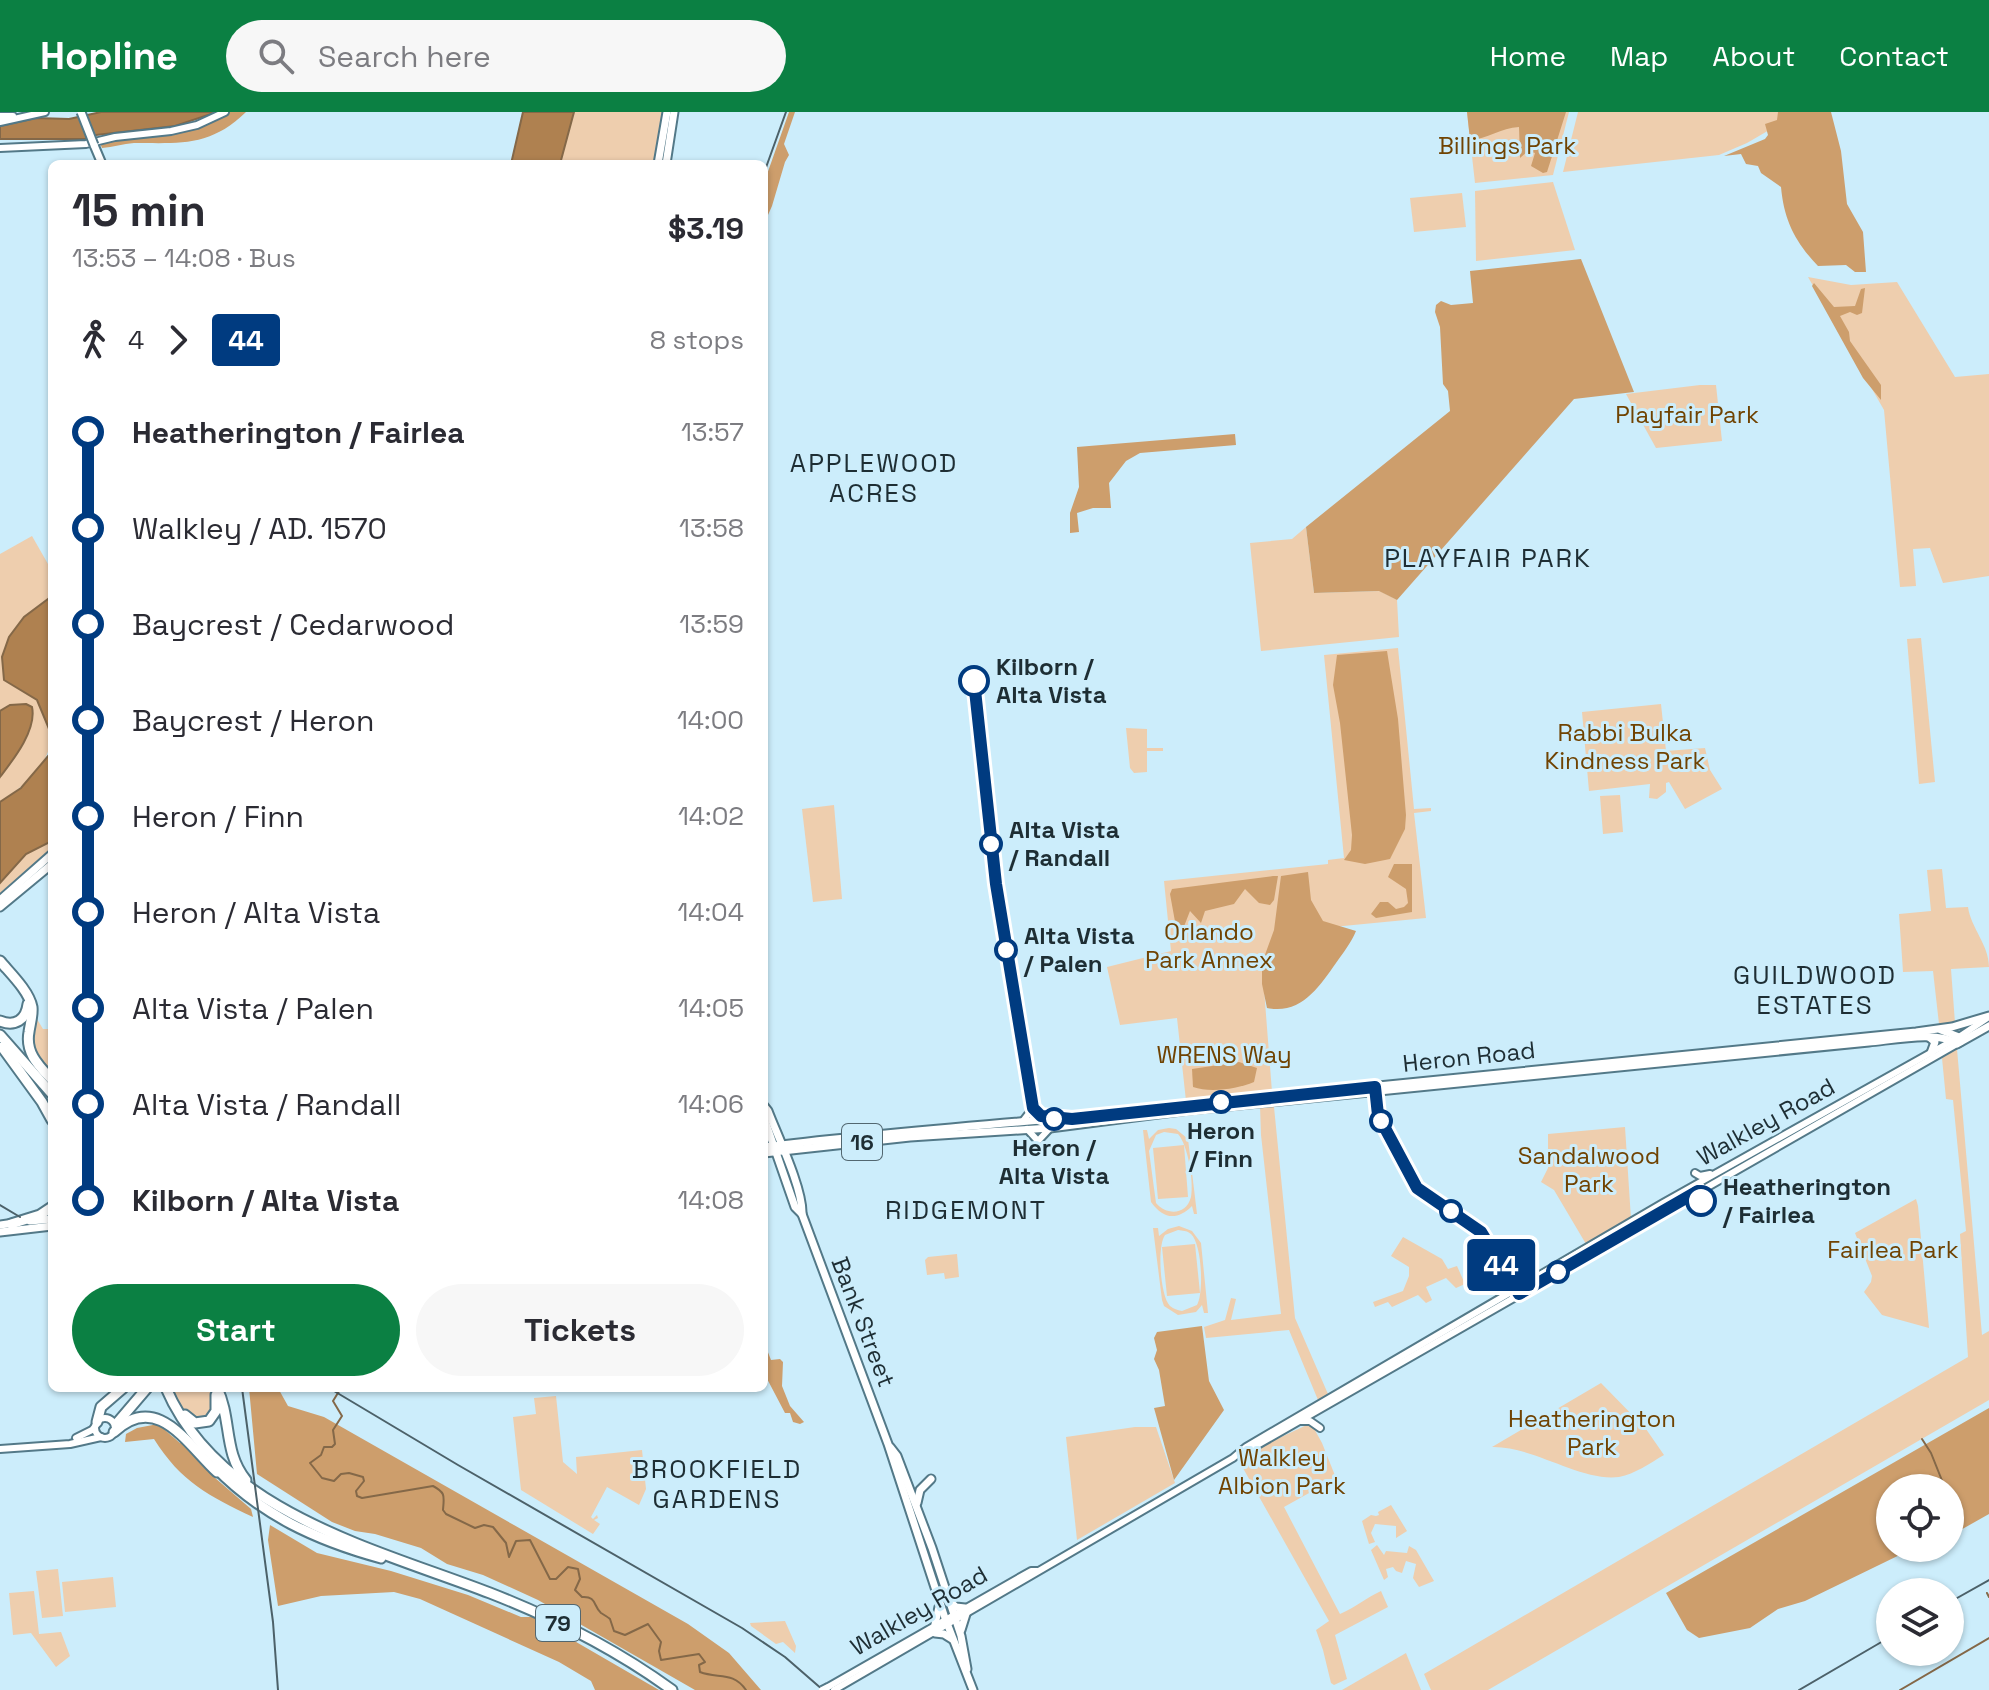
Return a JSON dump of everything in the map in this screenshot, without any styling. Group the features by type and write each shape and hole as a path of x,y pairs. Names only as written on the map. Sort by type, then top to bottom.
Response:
{"highway":[{"path":"0,961 27,997 32,1010 28,1046 44,1072"},
{"path":"0,1021 13,1023 23,1018 27,1010 27,997"},
{"path":"0,1027 48,1076"},
{"path":"0,1035 48,1089"},
{"path":"1,1046 48,1098"},
{"path":"1,1046 48,1113"},
{"path":"6,1224 40,1215 48,1210"},
{"path":"100,1422 101,1407 118,1392"},
{"path":"100,1422 124,1409 140,1392"},
{"path":"114,1429 141,1392"},
{"name":"79","path":"162,1392 193,1441 235,1486 277,1518 317,1538 434,1573"},
{"name":"79","path":"169,1392 180,1414 209,1452 241,1481 267,1498 330,1532 491,1594 570,1629 672,1690"},
{"path":"170,1392 186,1416 201,1424 211,1419 216,1411 216,1392"},
{"path":"217,1392 223,1401 228,1442 235,1464 247,1481 267,1498"},
{"path":"114,1429 133,1418 162,1420 235,1486"}],"main road":[{"path":"0,116 45,112"},
{"path":"81,112 100,160"},
{"path":"0,148 86,144 115,137 171,131 197,125 225,112"},
{"path":"659,160 667,112"},
{"path":"667,160 674,112"},
{"path":"0,122 32,114"},
{"path":"0,907 48,858"},
{"path":"0,900 48,867"},
{"name":"Heron Road","path":"779,1148 808,1148 1868,1039 1972,1023 1989,1017"},
{"name":"Walkley Road","path":"1233,1458 1246,1447 1551,1268 1894,1073 1957,1041 1989,1017"},
{"name":"Walkley Road","path":"828,1689 1889,1083 1931,1053 1989,1026"},
{"path":"1939,1029 1957,1041"},
{"path":"1929,1037 1935,1044 1931,1053"},
{"name":"Heron Road","path":"1868,1039 1929,1037 1957,1041"},
{"path":"1889,1083 1894,1073"},
{"name":"Heron Road","path":"768,1150 873,1134 1024,1126 1050,1128 1466,1080"},
{"path":"1050,1128 1038,1141 1024,1126 1033,1108 1045,1118 1072,1119"},
{"name":"Bank Street","path":"768,1117 795,1207 802,1214"},
{"path":"768,1129 768,1139"},
{"name":"Bank Street","path":"768,1129 789,1165 802,1214 944,1600"},
{"path":"789,1165 792,1154 808,1148"},
{"path":"768,1155 784,1175"},
{"path":"1695,1173 1704,1176 1721,1171"},
{"path":"6,1224 48,1219"},
{"path":"0,1232 48,1226"},
{"path":"1301,1421 1310,1421 1320,1428"},
{"path":"45,1444 70,1444 108,1437 114,1429 100,1422"},
{"path":"100,1422 96,1432 101,1437"},
{"path":"0,1449 79,1437 100,1422"},
{"name":"Bank Street","path":"888,1444 897,1456 919,1513 973,1690"},
{"path":"919,1513 918,1494 931,1479"},
{"path":"944,1600 965,1611 957,1637 935,1629 944,1600"}],"green space":[{"path":"574,112 664,112 656,160 561,160"},
{"name":"Billings Park","path":"1467,112 1569,112 1553,175 1475,183"},
{"path":"1578,112 1800,112 1747,143 1719,155 1563,172"},
{"path":"1553,182 1575,250 1476,261 1475,191"},
{"path":"1462,193 1466,227 1414,232 1410,198"},
{"path":"1808,277 1851,285 1897,282 1955,377 1989,374 1989,576 1943,583 1930,548 1913,549 1916,586 1900,587 1884,410"},
{"name":"Playfair Park","path":"1716,385 1722,441 1656,448 1626,394"},
{"path":"1306,527 1314,593 1380,591 1397,600 1399,637 1261,651 1250,543 1292,539"},
{"path":"32,536 48,564 48,599 24,621 11,645 6,670 7,682 36,700 48,718 48,751 36,772 0,802 0,554"},
{"path":"1921,638 1935,782 1919,784 1907,639"},
{"path":"1398,648 1414,809 1431,808 1431,811 1414,813 1426,918 1312,929 1264,989 1272,1092 1186,1101 1177,1018 1120,1025 1107,967 1171,951 1164,881 1328,864 1328,860 1344,858 1324,655"},
{"name":"Rabbi Bulka Kindness Park","path":"1661,704 1666,751 1705,748 1710,770 1722,789 1685,809 1669,782 1666,783 1666,792 1657,799 1649,798 1650,784 1589,791 1582,712"},
{"path":"1126,728 1147,729 1147,748 1163,748 1163,751 1147,751 1147,772 1134,773 1130,768"},
{"path":"1620,795 1623,832 1603,834 1600,796"},
{"path":"834,805 842,899 813,902 802,809"},
{"path":"48,843 48,856 0,897 0,883 26,854"},
{"path":"1942,869 1946,908 1968,907 1986,951 1989,967 1951,969 1955,1023 1939,1024 1933,971 1903,972 1899,914 1931,911 1927,870"},
{"path":"34,1014 43,1029 48,1029 48,1072 35,1055 31,1034"},
{"path":"1957,1049 1982,1335 1989,1331 1989,1400 1488,1690 1431,1690 1424,1674 1968,1357 1960,1234 1966,1231 1953,1100 1946,1099 1942,1058"},
{"path":"1260,1106 1274,1107 1295,1318 1328,1394 1318,1400 1289,1330 1206,1338 1204,1327 1225,1320 1231,1298 1236,1299 1231,1320 1281,1314"},
{"name":"Sandalwood Park","path":"1625,1127 1631,1219 1586,1244 1554,1190 1541,1182 1548,1168 1548,1134"},
{"path":"1176,1129 1188,1139 1197,1214 1194,1214 1192,1206 1176,1216 1165,1215 1151,1202 1143,1130 1147,1130 1149,1139 1158,1130","holes":["1164,1132 1178,1134 1187,1155 1192,1190 1185,1208 1175,1212 1165,1210 1156,1203 1149,1151 1156,1135"]},
{"path":"1184,1145 1188,1197 1158,1199 1153,1148"},
{"name":"Fairlea Park","path":"1916,1199 1929,1328 1882,1315 1864,1292 1872,1276 1855,1233"},
{"path":"1179,1226 1192,1231 1201,1243 1208,1313 1204,1313 1202,1305 1196,1312 1178,1315 1164,1306 1153,1228 1158,1228 1159,1236","holes":["1178,1230 1186,1231 1195,1239 1200,1258 1197,1305 1182,1311 1171,1307 1167,1301 1160,1260 1165,1235"]},
{"path":"1403,1237 1442,1259 1448,1269 1457,1266 1465,1284 1456,1288 1446,1278 1426,1287 1432,1300 1426,1303 1418,1295 1392,1307 1388,1302 1375,1307 1373,1302 1403,1291 1409,1276 1409,1267 1391,1256"},
{"path":"1195,1244 1200,1293 1167,1296 1162,1247"},
{"path":"957,1254 959,1277 945,1279 944,1273 927,1275 925,1260 928,1257"},
{"name":"Heatherington Park","path":"1601,1383 1646,1429 1664,1455 1631,1473 1604,1477 1524,1452 1492,1447"},
{"path":"174,1392 211,1392 211,1414 200,1421 185,1413"},
{"path":"556,1396 563,1462 577,1474 576,1457 642,1450 646,1489 639,1505 607,1487 591,1517 593,1519 597,1515 598,1518 594,1520 600,1524 593,1534 521,1490 513,1417 536,1414 534,1398"},
{"name":"Walkley Albion Park","path":"1311,1423 1336,1478 1284,1507 1340,1614 1381,1591 1388,1607 1335,1635 1347,1679 1334,1685 1316,1630 1329,1621 1239,1461 1266,1444"},
{"path":"1156,1427 1175,1483 1077,1540 1066,1437"},
{"path":"1391,1505 1407,1531 1396,1538 1396,1526 1375,1524 1371,1533 1375,1542 1369,1544 1362,1521 1371,1515 1379,1515 1378,1512"},
{"path":"1377,1545 1384,1555 1386,1551 1407,1553 1409,1546 1416,1550 1434,1581 1419,1587 1413,1578 1416,1564 1406,1561 1402,1573 1393,1567 1386,1569 1388,1577 1384,1580 1371,1550"},
{"path":"58,1569 63,1616 42,1618 36,1571"},
{"path":"113,1577 116,1607 65,1612 62,1582"},
{"path":"34,1591 39,1634 61,1632 70,1656 56,1667 31,1633 13,1635 9,1593"},
{"path":"785,1621 796,1646 795,1653 783,1642 776,1644 750,1623"},
{"path":"1406,1653 1421,1690 1342,1690"}],"shaded area":[{"path":"101,112 217,112 175,126 96,135 86,139 0,139 0,126 36,118 69,119"},
{"path":"230,112 246,112 220,132 194,141 134,143 102,148 100,143 199,125"},
{"path":"523,112 574,112 561,160 512,160"},
{"path":"789,112 795,112 784,144 789,155 768,215 768,172"},
{"path":"1467,112 1566,112 1547,172 1531,166 1535,153 1528,151 1520,158 1519,127 1470,140"},
{"path":"1778,112 1831,112 1841,151 1847,204 1863,232 1866,272 1855,272 1846,265 1818,266 1792,230 1781,187 1761,173 1758,166 1746,164 1741,154 1724,156 1765,139 1768,135 1765,124 1777,120"},
{"path":"1581,259 1634,392 1574,399 1397,600 1379,591 1314,593 1306,527 1450,411 1448,391 1443,384 1436,305 1441,301 1451,305 1473,303 1470,271"},
{"path":"1814,283 1834,307 1855,306 1861,289 1865,288 1862,313 1857,315 1850,312 1840,316 1849,332 1850,341 1881,385 1881,400 1863,378 1812,286"},
{"path":"1235,434 1236,445 1140,453 1126,461 1109,483 1111,508 1093,508 1077,513 1079,532 1070,533 1070,513 1079,487 1077,447"},
{"path":"48,599 48,726 37,700 4,680 2,657 9,637 24,617"},
{"path":"1387,651 1398,719 1405,829 1390,859 1365,864 1344,860 1351,850 1352,835 1333,685 1337,655"},
{"path":"26,704 32,707 33,716 28,735 0,777 0,711 10,705"},
{"path":"48,756 48,843 26,854 0,883 0,802 21,788"},
{"path":"1394,864 1412,864 1412,912 1376,918 1371,914 1380,902 1388,902 1396,909 1408,903 1406,889 1388,877"},
{"path":"1308,872 1311,900 1323,921 1356,931 1330,972 1308,997 1290,1007 1267,1008 1262,963 1274,930 1281,876"},
{"path":"1278,876 1274,900 1270,905 1259,903 1245,889 1234,904 1205,911 1201,923 1190,911 1183,929 1176,927 1170,894 1172,889"},
{"path":"1239,1062 1257,1068 1254,1082 1224,1089 1193,1087 1192,1069"},
{"path":"1202,1326 1209,1381 1224,1410 1174,1480 1154,1408 1165,1406 1154,1359 1157,1350 1154,1338 1157,1332"},
{"path":"768,1352 771,1360 780,1359 783,1362 782,1386 790,1406 804,1422 793,1422 790,1413 785,1413 768,1381"},
{"path":"249,1392 280,1392 288,1406 324,1417 688,1624 729,1653 761,1690 695,1690 538,1600 483,1575 447,1564 421,1548 332,1522 257,1474"},
{"path":"1989,1408 1989,1514 1964,1528 1964,1474 1876,1474 1876,1562 1885,1562 1805,1601 1778,1609 1750,1628 1699,1638 1687,1630 1666,1593"},
{"path":"158,1424 180,1443 185,1443 214,1477 251,1509 253,1517 197,1486 164,1454 154,1439 125,1442 126,1434 137,1428"},
{"path":"270,1525 317,1553 391,1571 468,1595 521,1617 533,1617 659,1690 595,1690 591,1681 559,1662 420,1599 394,1592 321,1596 278,1606 268,1540"}],"waterway":[{"path":"339,1392 333,1401 342,1416 333,1430 335,1444 324,1447 321,1455 310,1463 322,1478 334,1481 341,1474 349,1473 363,1477 364,1481 356,1491 357,1496 362,1498 433,1486 442,1493 446,1514 475,1528 484,1525 493,1527 506,1543 509,1557 516,1541 530,1540 550,1579 556,1579 568,1567 578,1569 580,1579 575,1590 582,1597 592,1600 601,1613 610,1619 614,1631 625,1635 648,1624 661,1642 661,1660 699,1654 705,1662 699,1665 700,1672 736,1680 746,1690"},
{"path":"1922,1439 1939,1474"},
{"path":"1987,1593 1989,1597"},
{"path":"1900,1690 1989,1638"}],"tram line":[{"path":"0,1205 20,1217"},
{"path":"336,1392 742,1628 785,1657 823,1690"}],"railway":[{"path":"768,162 786,112"},
{"path":"243,1392 273,1622 278,1690"},
{"path":"1964,1594 1989,1580"},
{"path":"1799,1690 1876,1645"}],"bus line":[{"name":"44","path":"974,681 999,908 1033,1108 1041,1116 1072,1119 1190,1104 1375,1087 1378,1115 1417,1188 1481,1232 1519,1294 1698,1191 1701,1201"}],"place":[{"name":"Kilborn / Alta Vista","path":"974,681"},
{"name":"Alta Vista / Randall","path":"991,844"},
{"name":"Alta Vista / Palen","path":"1006,950"},
{"name":"Heron / Finn","path":"1221,1102"},
{"name":"Heron / Alta Vista","path":"1054,1119"},
{"name":"Heatherington / Fairlea","path":"1701,1201"}],"district":[{"name":"APPLEWOOD ACRES","path":"874,478"},
{"name":"PLAYFAIR PARK","path":"1488,558"},
{"name":"GUILDWOOD ESTATES","path":"1815,990"},
{"name":"RIDGEMONT","path":"966,1210"},
{"name":"BROOKFIELD GARDENS","path":"717,1484"}],"park label":[{"name":"Orlando Park Annex","path":"1209,946"},
{"name":"WRENS Way","path":"1224,1055"}]}
